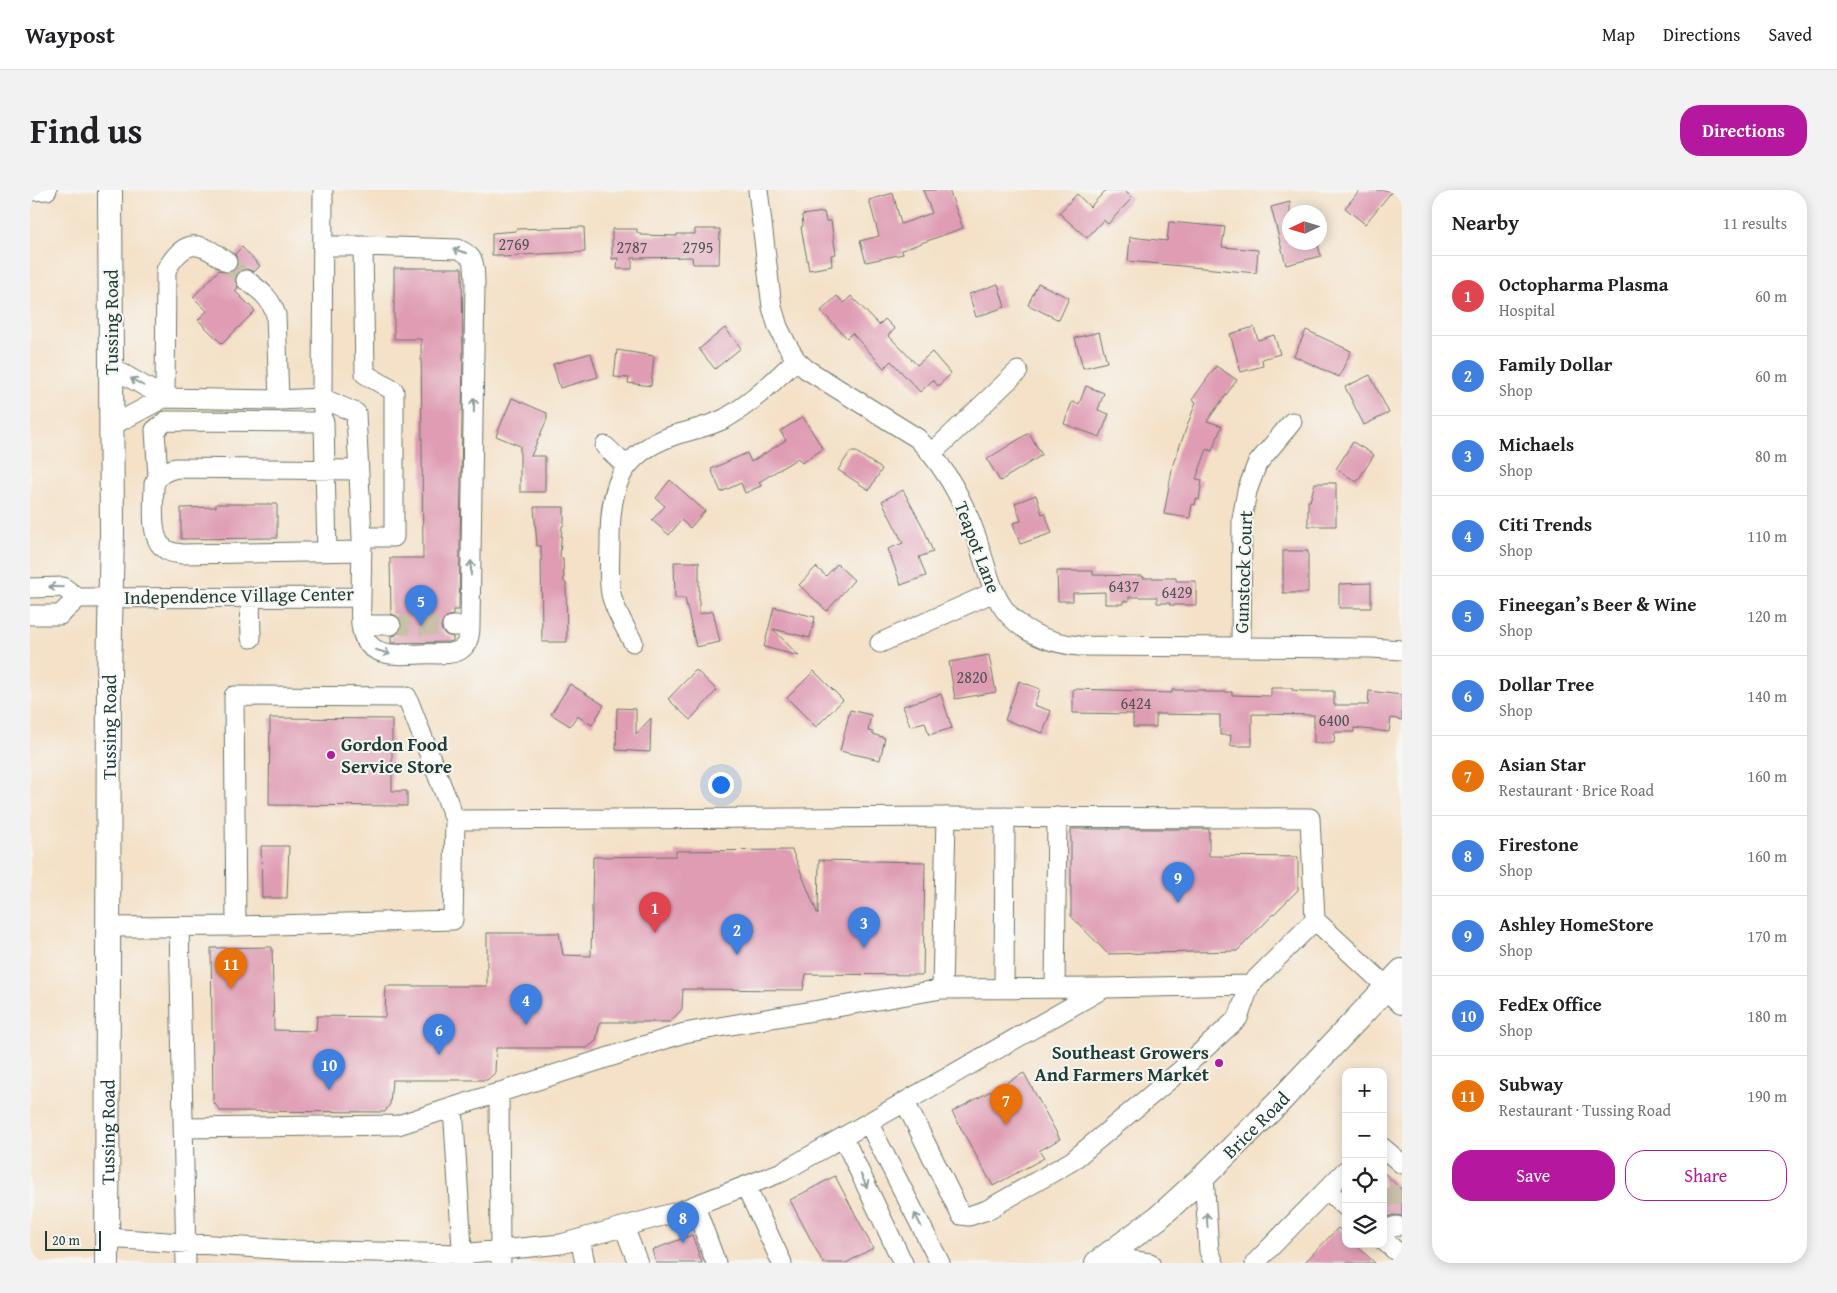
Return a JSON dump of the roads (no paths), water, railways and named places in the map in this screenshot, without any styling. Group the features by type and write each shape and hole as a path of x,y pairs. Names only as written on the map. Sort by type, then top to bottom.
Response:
{"main road":[{"name":"Tussing Road","path":"107,1263 111,597 110,190"},
{"name":"Brice Road","path":"1102,1260 1159,1217 1204,1176 1397,987"}],"street":[{"path":"30,191 46,190"},
{"path":"323,190 322,398 327,552"},
{"name":"Teapot Lane","path":"758,190 772,307 778,327 796,360 824,381 917,438 932,453 947,475 962,503 976,536 994,592 1004,609 1015,621 1041,638 1059,644 1079,646 1402,650"},
{"path":"163,398 166,270 174,257 186,248 197,245 209,248 227,262"},
{"path":"323,246 458,249 469,254 474,264 476,282 461,626 467,642 459,650 448,653 394,655 378,653 364,636 361,625 361,597"},
{"path":"358,470 176,468 158,477 154,484 156,541 170,552 182,554 327,552 394,537 394,391 364,374 363,246"},
{"path":"246,280 272,302 276,315 279,400"},
{"path":"633,642 616,609 611,593 610,573 610,517 612,499 626,466 654,444 670,436 724,419 750,402 796,360"},
{"path":"111,367 163,398"},
{"path":"932,453 1018,371"},
{"path":"111,426 163,398 279,400 322,398"},
{"name":"Independence Village Center","path":"78,598 361,597 362,544 356,413 322,398"},
{"path":"158,477 155,430 166,421 324,422"},
{"name":"Gunstock Court","path":"1241,647 1242,518 1247,491 1256,464 1292,422"},
{"path":"605,446 626,466"},
{"path":"30,588 63,587 78,598 60,615 30,615"},
{"path":"880,643 994,592"},
{"path":"250,597 251,638"},
{"path":"361,625 391,625"},
{"path":"108,927 236,926 453,920 455,820 407,697 234,696 236,926"},
{"path":"942,989 946,817"},
{"path":"455,820 946,817 1310,818 1315,920 1250,985 1238,1018 1180,1071 1072,1161 987,1210 968,1216 961,1215 905,1102"},
{"path":"1004,988 1005,817"},
{"path":"1055,988 1057,817"},
{"path":"1315,920 1397,987"},
{"path":"179,926 186,1263"},
{"path":"183,1128 398,1125 684,1033 942,989 1250,985"},
{"path":"107,1238 185,1242 258,1255 462,1259 500,1257 561,1244 695,1206 782,1172 1104,988"},
{"path":"499,1092 500,1257"},
{"path":"453,1107 462,1259"},
{"path":"868,1124 940,1263"},
{"path":"843,1137 903,1263"},
{"path":"1387,1151 1402,1164"},
{"path":"1258,1262 1342,1174"},
{"path":"1204,1176 1209,1251 1214,1263"},
{"path":"746,1187 782,1263"},
{"path":"1327,1190 1342,1203"},
{"path":"695,1206 716,1263"},
{"path":"624,1227 638,1263"},
{"path":"580,1239 585,1263"},
{"path":"1387,1243 1402,1256"},
{"path":"1102,1260 1150,1263"}],"tunnel":[{"path":"227,262 246,280"},
{"path":"391,625 452,626"},
{"path":"1387,1198 1402,1193"}],"place":[{"name":"Fineegan’s Beer & Wine","path":"421,626"},
{"name":"Gordon Food Service Store","path":"331,755"},
{"name":"Ashley HomeStore","path":"1178,903"},
{"name":"Octopharma Plasma","path":"655,933"},
{"name":"Michaels","path":"864,948"},
{"name":"Family Dollar","path":"737,955"},
{"name":"Subway","path":"231,989"},
{"name":"Citi Trends","path":"526,1025"},
{"name":"Dollar Tree","path":"439,1055"},
{"name":"Southeast Growers And Farmers Market","path":"1219,1063"},
{"name":"FedEx Office","path":"329,1090"},
{"name":"Asian Star","path":"1006,1125"},
{"name":"Firestone","path":"683,1243"}]}
